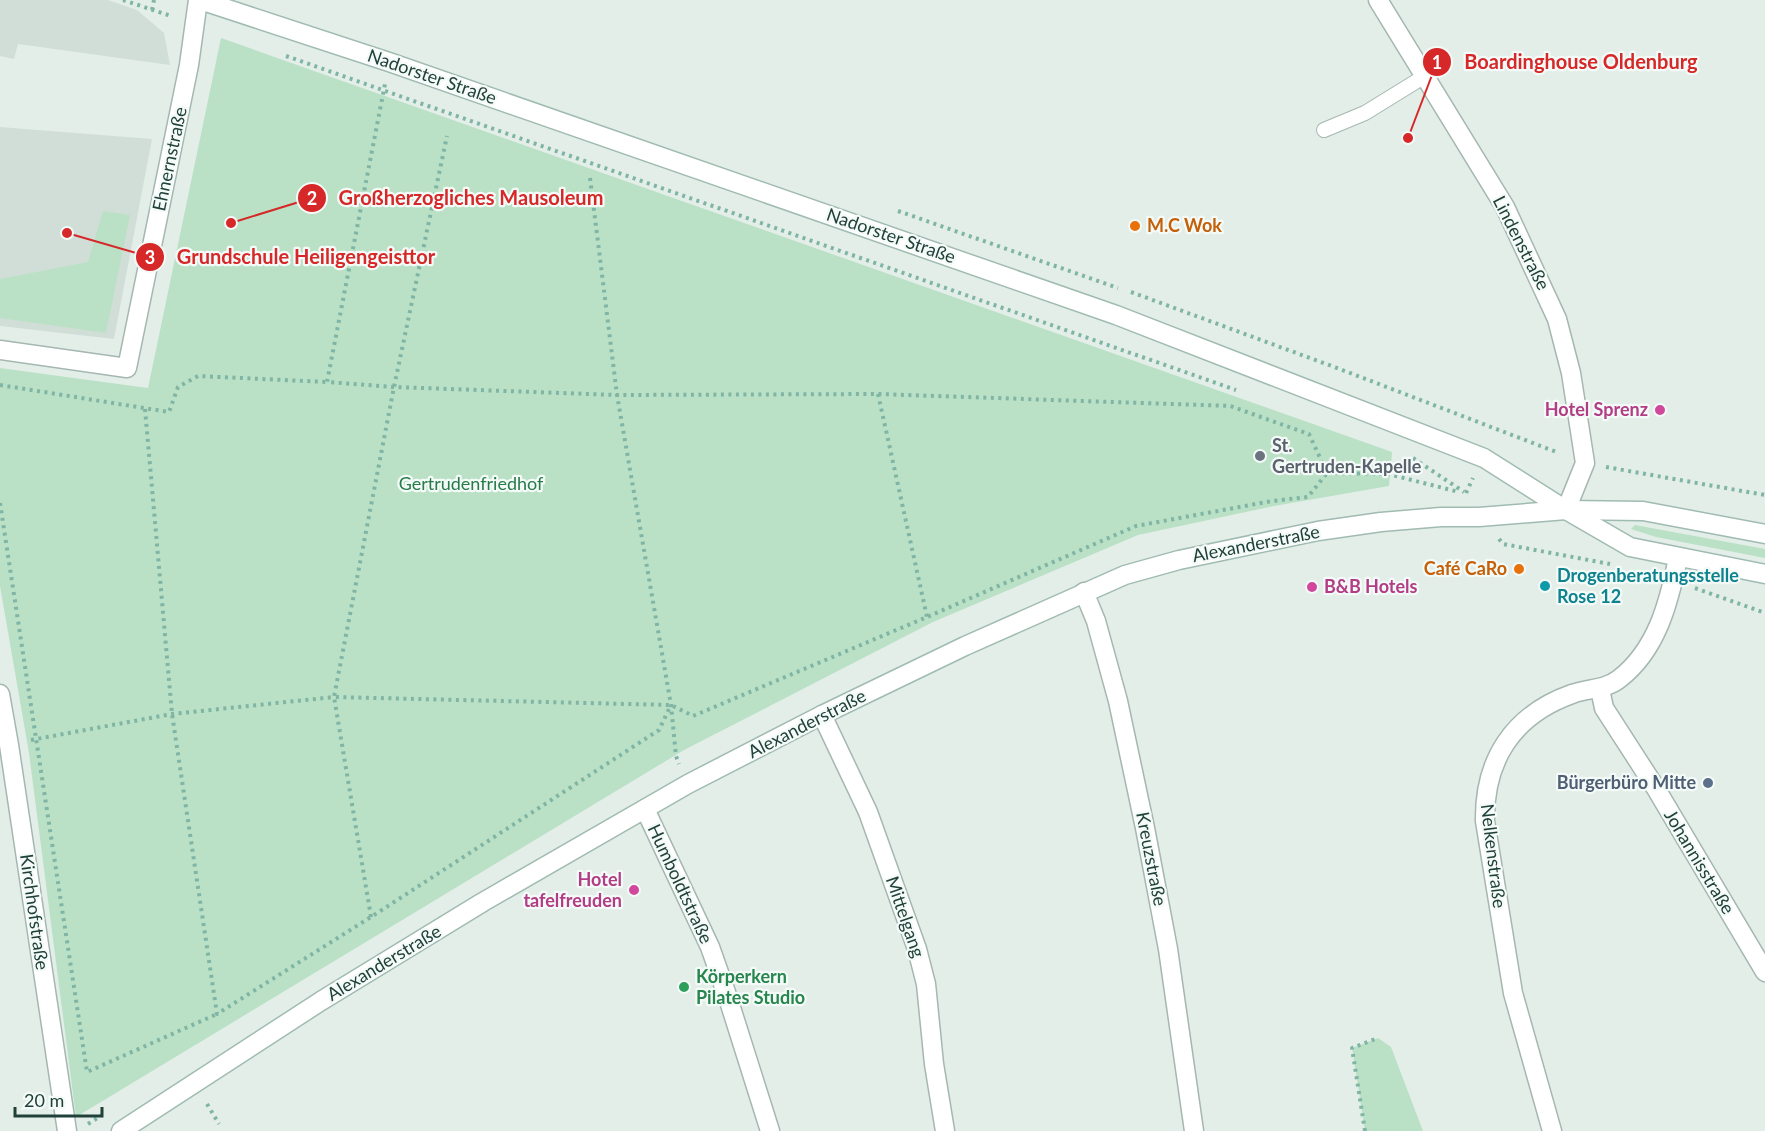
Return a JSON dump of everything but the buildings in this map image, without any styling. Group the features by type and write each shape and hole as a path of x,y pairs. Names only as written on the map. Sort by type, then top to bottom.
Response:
{"street":[{"name":"Nadorster Straße","path":"199,0 389,62 1116,315 1484,458 1630,547 1765,574"},
{"name":"Ehnernstraße","path":"0,350 127,368 189,65 199,0"},
{"name":"Lindenstraße","path":"1378,0 1505,207 1551,303 1571,373 1585,462"},
{"path":"1566,510 1585,462"},
{"name":"Alexanderstraße","path":"121,1131 330,996 483,902 688,784 822,715 1125,574 1179,560 1318,531 1381,522 1441,517 1479,517 1566,510 1643,511 1765,534"},
{"name":"Nelkenstraße","path":"1552,1131 1513,993 1485,821 1485,797 1491,771 1499,753 1522,724 1555,700 1577,692 1600,689 1620,679 1648,646 1662,621 1678,558"},
{"name":"Kreuzstraße","path":"1084,592 1096,621 1118,701 1145,828 1168,949 1194,1131"},
{"name":"Johannisstraße","path":"1600,689 1604,708 1655,787 1765,972"},
{"name":"Kirchhofstraße","path":"0,694 67,1131"},
{"name":"Mittelgang","path":"822,715 868,812 917,949 926,984 934,1064 945,1131"},
{"name":"Humboldtstraße","path":"645,809 710,947 770,1131"}],"lane":[{"path":"1324,130 1365,113 1425,76"}],"path":[{"path":"123,0 152,10 154,0"},
{"path":"284,55 1239,391"},
{"path":"327,382 389,62"},
{"path":"371,917 334,697 394,387 447,136"},
{"path":"590,178 616,395 671,705 676,756 688,784"},
{"path":"0,385 169,412 178,387 198,375 394,387 616,395 878,393 1230,406 1309,435 1327,473"},
{"path":"878,393 927,617"},
{"path":"145,409 172,714 217,1014"},
{"path":"1502,430 1585,462 1765,495"},
{"path":"1327,473 1388,474 1466,493 1407,453"},
{"path":"9,745 172,714 334,697 671,705 693,716 1136,526 1272,501 1308,497 1327,473"},
{"path":"0,503 87,1072 217,1014 659,730 671,705"},
{"path":"1365,1131 1352,1048 1378,1038"}],"shaded area":[{"path":"0,0 108,0 137,10 164,33 170,65 18,44 14,59 0,56"},
{"path":"0,127 152,139 114,339 0,326"}],"green space":[{"name":"Gertrudenfriedhof","path":"221,38 1392,452 1389,486 1274,506 1138,535 933,622 684,750 76,1117 29,753 0,586 0,368 148,388"},
{"path":"103,211 130,215 106,333 0,318 0,279 88,262"},
{"path":"1635,525 1765,549 1765,558 1656,537 1631,529"},
{"path":"1378,1038 1391,1047 1423,1131 1365,1131 1352,1048"}],"place":[{"name":"Boardinghouse Oldenburg","path":"1408,138"},
{"name":"Großherzogliches Mausoleum","path":"231,223"},
{"name":"M.C Wok","path":"1135,226"},
{"name":"Grundschule Heiligengeisttor","path":"67,233"},
{"name":"Hotel Sprenz","path":"1660,410"},
{"name":"St. Gertruden-Kapelle","path":"1260,456"},
{"name":"Café CaRo","path":"1519,569"},
{"name":"Drogenberatungsstelle Rose 12","path":"1545,586"},
{"name":"B&B Hotels","path":"1312,587"},
{"name":"Bürgerbüro Mitte","path":"1708,783"},
{"name":"Hotel tafelfreuden","path":"634,890"},
{"name":"Körperkern Pilates Studio","path":"684,987"}]}
